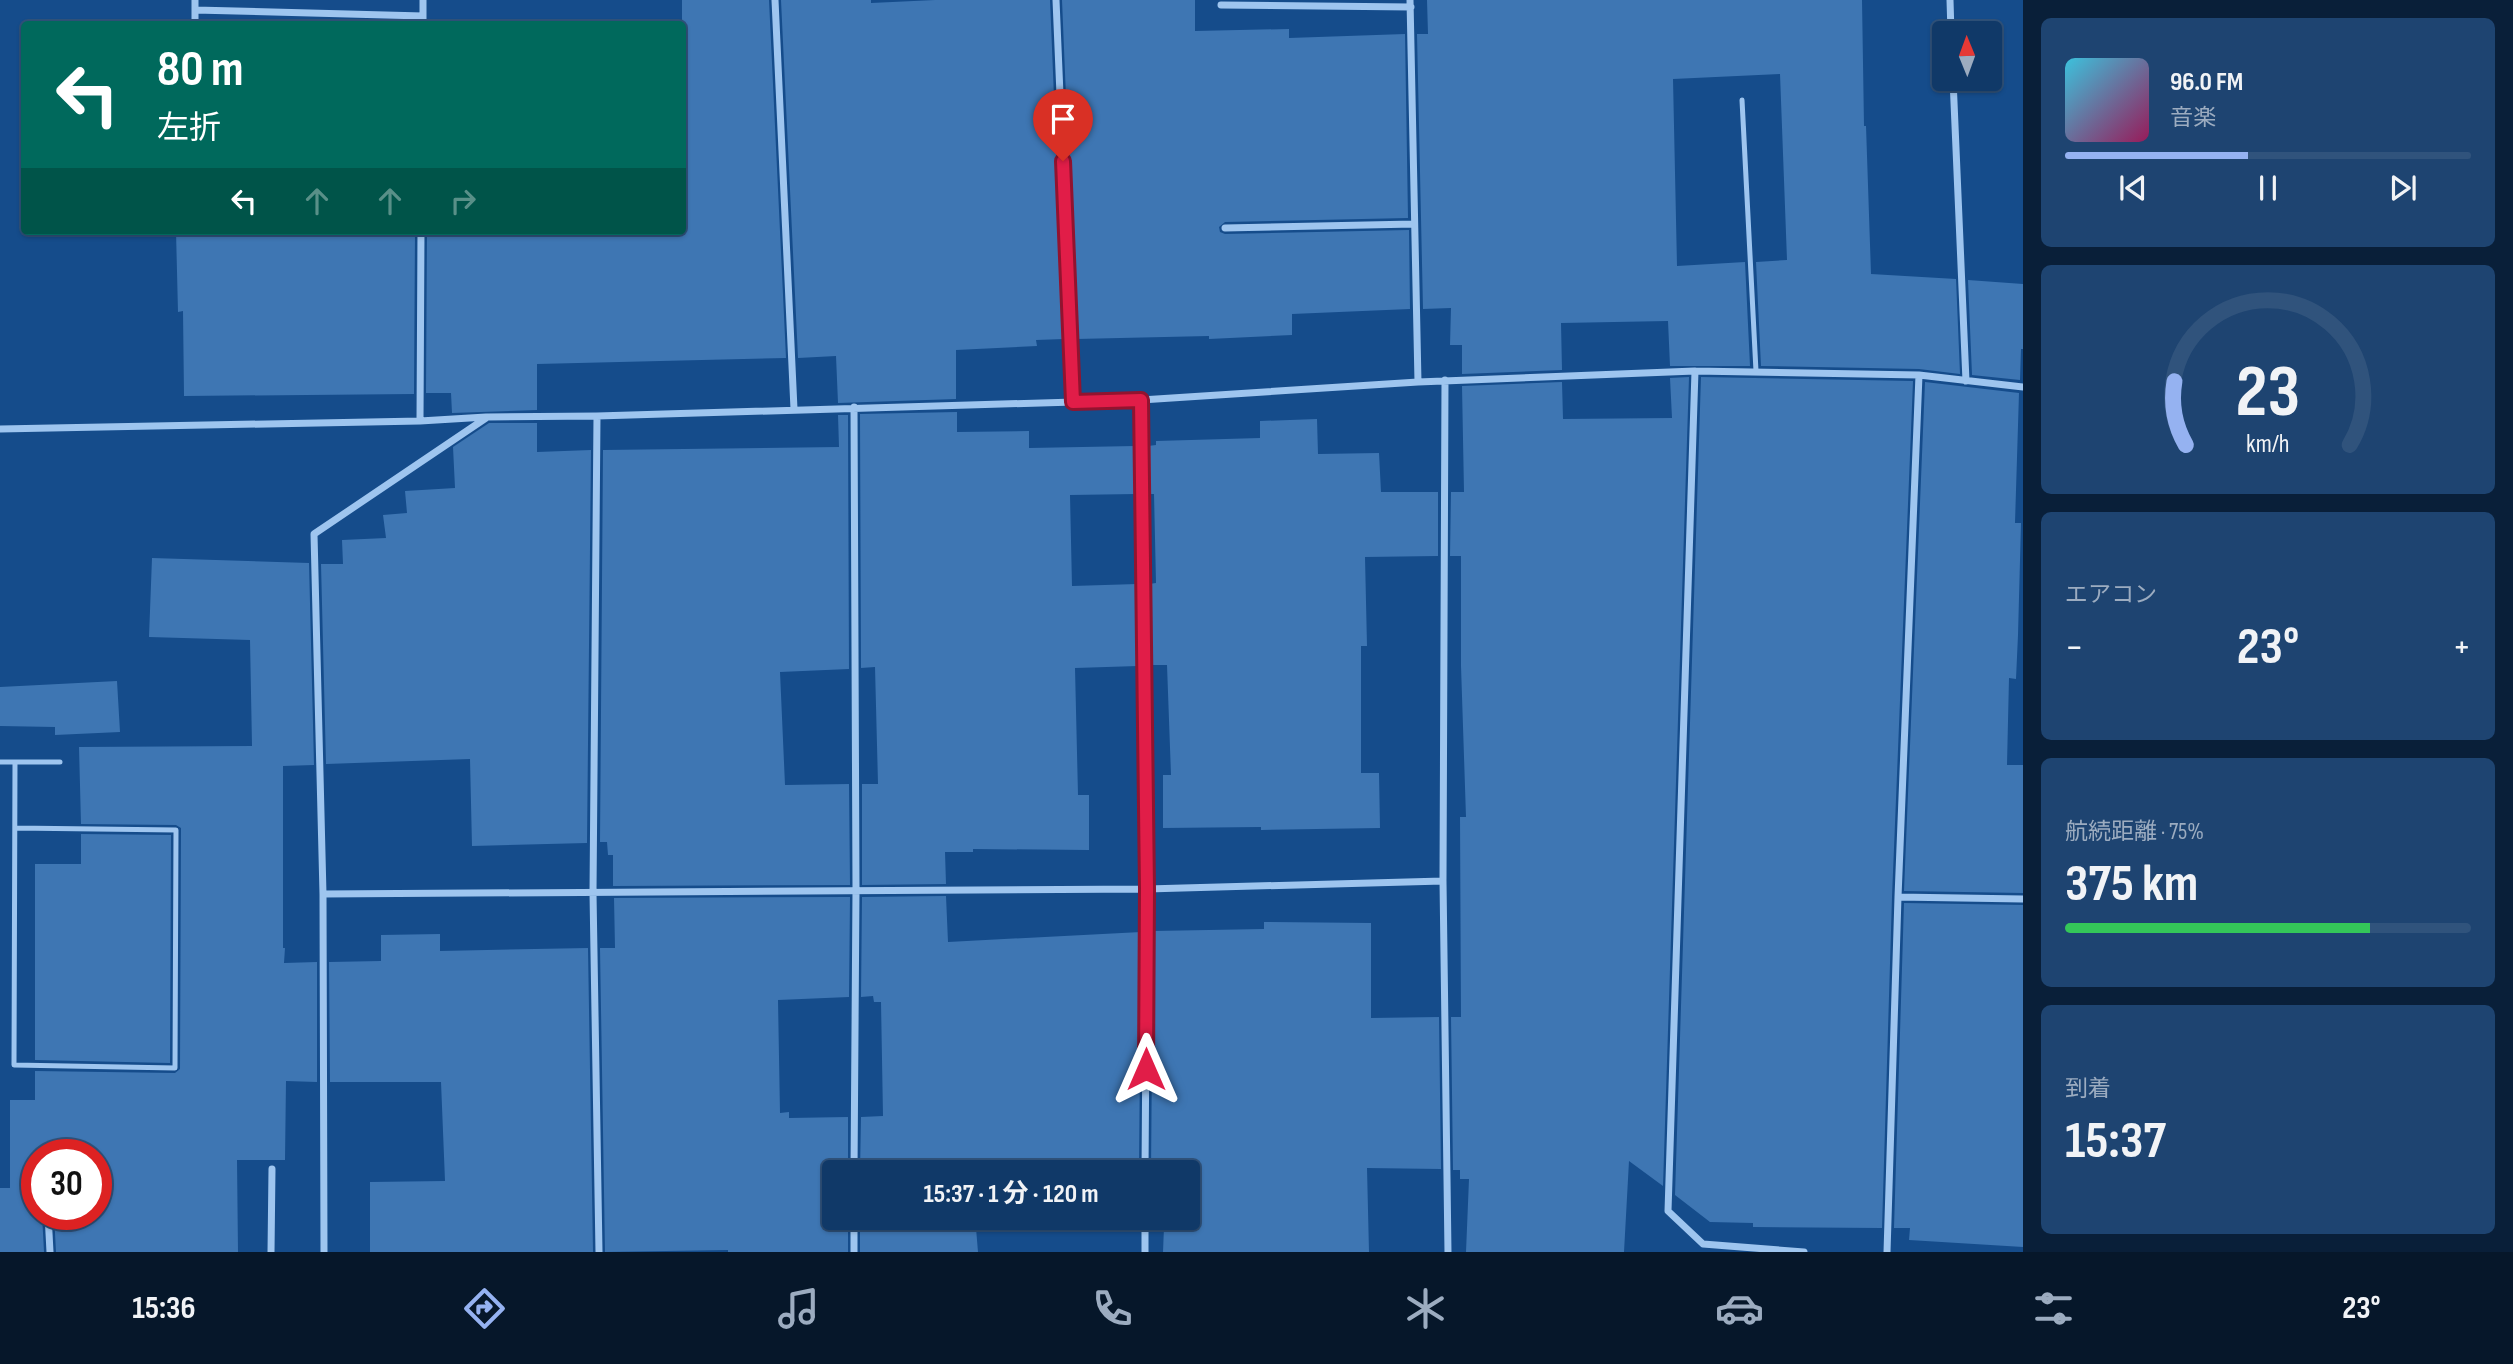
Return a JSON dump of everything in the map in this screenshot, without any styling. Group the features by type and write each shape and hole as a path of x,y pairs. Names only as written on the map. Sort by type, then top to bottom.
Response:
{"street":[{"path":"195,0 195,21"},
{"path":"195,10 423,20 423,0"},
{"path":"775,0 794,409"},
{"path":"1056,0 1073,402"},
{"path":"1950,0 1951,21"},
{"path":"1221,5 1411,3 1418,382"},
{"path":"1954,91 1966,381"},
{"path":"1225,228 1414,224"},
{"path":"420,421 421,235"},
{"path":"0,429 420,421 1141,400 1445,380 1695,371 1919,375 2023,387"},
{"path":"1695,371 1668,1211 1703,1244 1730,1249 1804,1252"},
{"path":"1887,1252 1919,375"},
{"path":"1445,380 1443,881 1448,1252"},
{"path":"1141,400 1147,889 1145,1160"},
{"path":"854,407 854,1160"},
{"path":"597,416 593,893 598,1252"},
{"path":"324,1252 323,894 314,534 486,417"},
{"path":"323,894 1147,889 1443,881"},
{"path":"1898,897 2023,898"},
{"path":"271,1252 272,1168"},
{"path":"49,1230 50,1252"},
{"path":"854,1230 854,1252"},
{"path":"1145,1230 1145,1252"}],"lane":[{"path":"1742,100 1756,371"},
{"path":"0,762 60,762"},
{"path":"15,762 14,1065 175,1068 176,830 15,828"}],"building":[{"path":"682,0 769,0 786,358 537,364 537,410 452,413 451,393 426,393 427,235 686,235 686,21 682,21"},
{"path":"781,0 871,0 871,3 1050,0 1064,339 1036,340 1037,346 956,350 956,399 838,403 836,356 798,358"},
{"path":"1062,0 1195,0 1195,31 1289,29 1289,38 1405,34 1408,218 1225,222 1219,227 1220,232 1225,234 1409,230 1410,309 1292,314 1292,335 1209,339 1209,336 1076,339"},
{"path":"1427,0 1862,0 1864,126 1871,274 1956,279 1960,374 1919,369 1761,366 1756,262 1787,260 1780,74 1673,79 1677,266 1745,262 1750,366 1670,366 1668,321 1561,323 1562,370 1462,374 1462,345 1450,345 1451,308 1423,309 1417,34 1428,34"},
{"path":"176,235 415,235 414,394 184,396 183,311 178,312"},
{"path":"1968,280 2023,284 2020,380 1972,375"},
{"path":"1689,377 1663,1186 1629,1161 1624,1252 1466,1252 1469,1179 1460,1179 1460,1170 1453,1170 1451,1017 1461,1017 1460,817 1466,817 1461,666 1461,556 1450,556 1451,492 1464,492 1462,386 1562,382 1563,419 1672,418 1670,378"},
{"path":"1701,377 1913,381 1892,897 1882,1228 1753,1227 1753,1223 1710,1222 1675,1195"},
{"path":"1925,382 2019,393 2015,523 2021,523 2018,635 2016,679 2009,678 2007,765 2023,765 2023,893 1904,891"},
{"path":"957,412 957,432 1029,431 1029,448 1135,446 1136,494 1070,495 1072,586 1137,584 1138,666 1075,668 1078,795 1089,795 1089,850 973,849 973,852 945,852 946,884 862,885 862,784 878,784 875,667 861,668 860,414"},
{"path":"838,415 848,415 849,669 780,672 785,785 849,784 850,885 613,886 613,855 608,855 607,842 600,842 603,450 839,447"},
{"path":"1317,419 1318,454 1379,453 1381,492 1438,492 1438,556 1365,557 1367,646 1361,646 1361,773 1379,773 1380,828 1163,828 1163,775 1171,775 1167,665 1150,665 1149,584 1156,583 1154,494 1148,494 1148,446 1156,445 1156,441 1260,438 1260,421"},
{"path":"489,423 537,423 537,452 591,450 587,843 472,846 470,759 326,764 321,564 343,564 342,540 386,538 383,515 407,513 405,491 455,488 453,447"},
{"path":"152,558 309,563 314,765 283,766 283,948 284,963 317,962 317,1082 286,1081 285,1160 237,1160 238,1252 56,1252 55,1230 112,1230 112,1139 21,1139 21,1230 43,1230 44,1252 0,1252 0,1188 10,1188 10,1100 35,1100 35,1071 175,1073 180,1069 181,828 176,825 81,824 79,747 252,746 250,640 149,637"},
{"path":"117,681 120,732 55,735 55,727 0,726 0,687"},
{"path":"81,834 171,835 170,1063 35,1060 35,864 81,864"},
{"path":"946,896 948,942 1141,932 1139,1160 860,1160 861,1117 883,1116 881,1002 874,1002 873,996 861,997 862,897"},
{"path":"850,897 849,997 778,1000 780,1113 789,1112 789,1118 848,1117 848,1160 822,1160 822,1230 848,1230 848,1252 605,1252 600,948 615,948 614,898"},
{"path":"1904,903 2023,905 2023,1247 1909,1240 1910,1228 1894,1228"},
{"path":"1264,922 1371,923 1371,1018 1439,1017 1441,1169 1367,1168 1369,1252 1163,1252 1164,1230 1200,1230 1200,1160 1151,1160 1153,931 1264,929"},
{"path":"440,934 440,951 588,948 593,1252 370,1252 370,1182 445,1181 441,1082 330,1082 329,962 381,961 381,935"},
{"path":"860,1230 976,1230 978,1252 860,1252"}],"route":[{"path":"1063,161 1073,402 1141,400 1147,889 1146,1069"}]}
